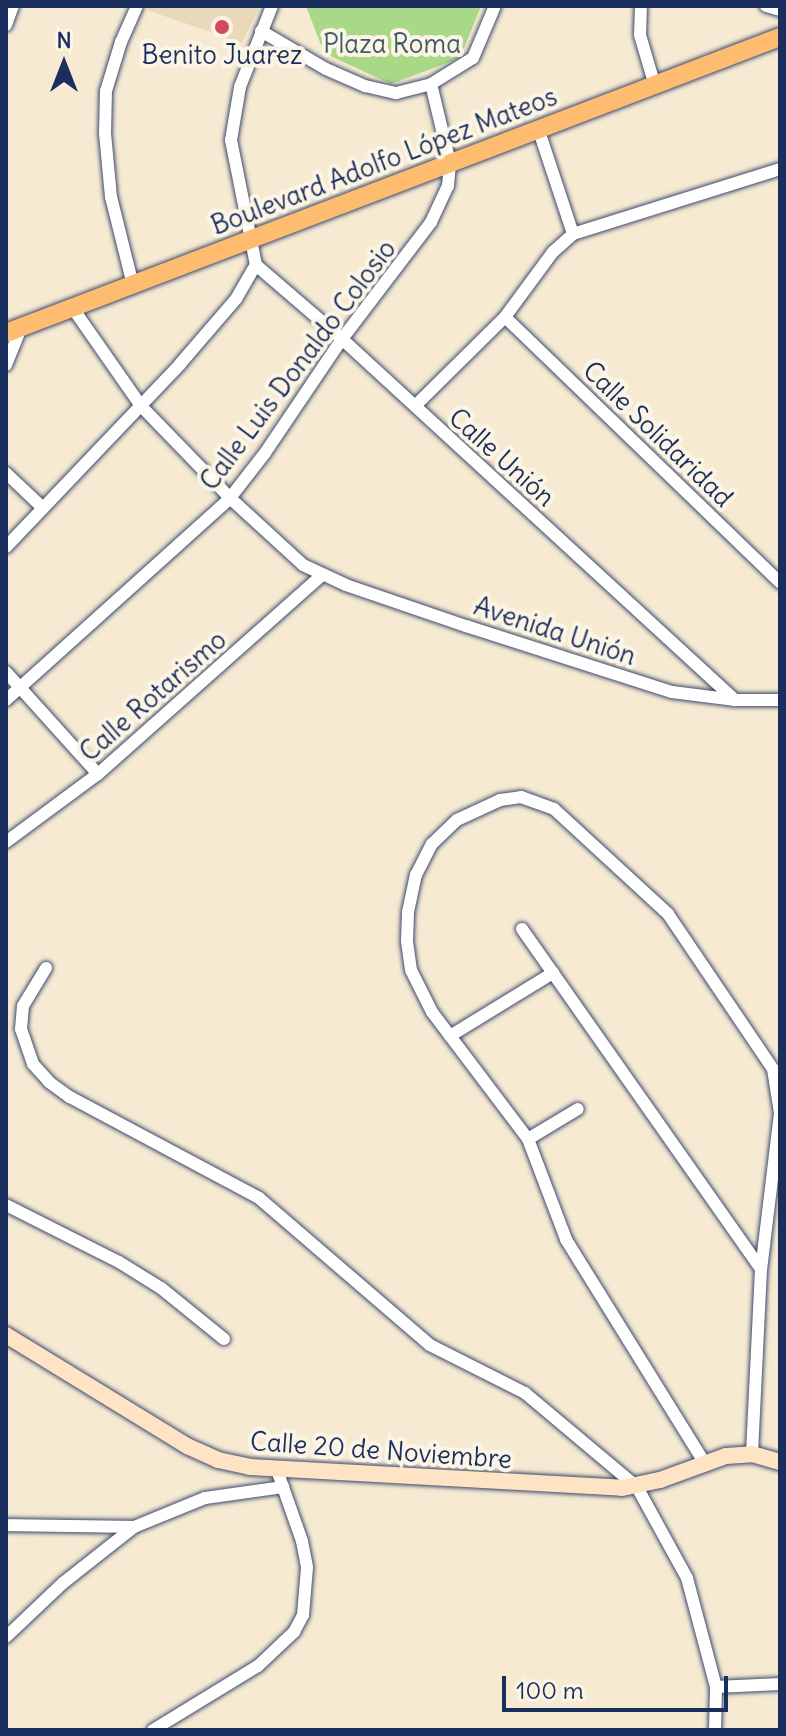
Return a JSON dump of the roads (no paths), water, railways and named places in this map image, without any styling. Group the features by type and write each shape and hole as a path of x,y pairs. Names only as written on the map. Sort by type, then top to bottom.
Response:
{"main road":[{"name":"Boulevard Adolfo López Mateos","path":"14,330 780,37"}],"street":[{"path":"6,25 13,6"},
{"path":"133,285 111,197 105,134 106,91 121,42 137,6"},
{"path":"6,547 141,406 236,299 256,265 231,140 240,87 272,6"},
{"path":"261,31 326,69 382,92 406,92 431,84 473,58 495,6"},
{"path":"641,6 640,35 655,86"},
{"path":"431,84 450,163"},
{"path":"538,128 573,234"},
{"name":"Calle Luis Donaldo Colosio","path":"6,700 230,498 273,442 342,339 431,222 448,186 450,163"},
{"path":"415,406 505,317 553,252 573,234 780,169"},
{"name":"Calle Unión","path":"256,265 342,339 735,700"},
{"name":"Avenida Unión","path":"72,307 141,406 285,550 322,575 672,692 735,700 780,700"},
{"name":"Calle Solidaridad","path":"505,317 780,583"},
{"path":"6,365 14,330"},
{"path":"6,473 43,508"},
{"name":"Calle Rotarismo","path":"6,842 98,774 322,575"},
{"path":"6,672 98,774"},
{"path":"704,1462 566,1239 528,1139 432,1012 411,970 407,941 416,875 432,844 457,820 500,800 521,797 554,809 668,914 773,1069 780,1113 761,1269 752,1454"},
{"path":"522,929 761,1269"},
{"path":"46,968 23,1006 21,1029 33,1064 49,1082 105,1117 259,1198 430,1345 525,1393 637,1487 683,1565 716,1687 715,1730"},
{"path":"450,1036 553,973"},
{"path":"528,1139 578,1109"},
{"path":"6,1205 119,1262 161,1288 224,1339"},
{"name":"Calle 20 de Noviembre","path":"6,1335 187,1446 218,1460 277,1470 604,1488 637,1487 704,1462 752,1454 780,1462"},
{"path":"153,1730 258,1666 298,1623 308,1592 307,1567 277,1470"},
{"path":"6,1637 63,1583 134,1527 205,1498 283,1487"},
{"path":"6,1525 134,1527"},
{"path":"716,1687 780,1684"}],"place":[{"name":"Benito Juarez","path":"222,27"}],"park label":[{"name":"Plaza Roma","path":"392,44"}]}
